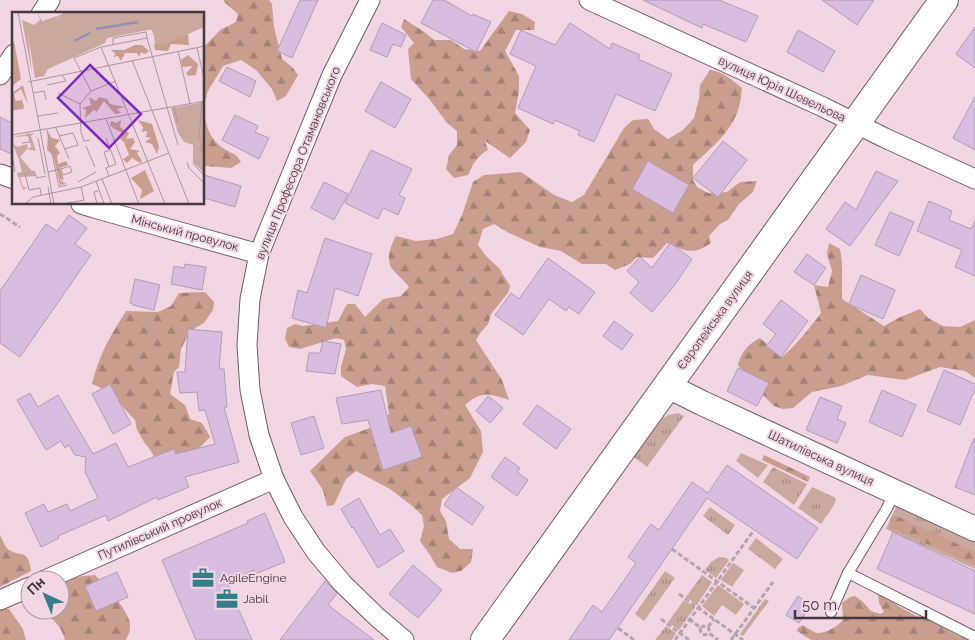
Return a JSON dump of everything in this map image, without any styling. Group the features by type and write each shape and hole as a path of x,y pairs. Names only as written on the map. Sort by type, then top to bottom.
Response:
{"main road":[{"name":"Європейська вулиця","path":"485,640 944,0"}],"street":[{"path":"42,12 50,0"},
{"name":"вулиця Професора Отамановського","path":"370,0 332,75 259,254 250,299 247,345 250,390 259,435 274,479 292,516 316,552 342,584 404,640"},
{"name":"вулиця Юрія Шевельова","path":"589,0 823,106 885,138 975,178"},
{"path":"0,75 12,57"},
{"path":"0,174 12,178"},
{"name":"Мінський провулок","path":"85,205 259,254"},
{"name":"Шатилівська вулиця","path":"668,386 975,529"},
{"name":"Путилівський провулок","path":"68,570 274,479"},
{"path":"0,600 20,591"}],"lane":[{"path":"831,612 848,573 895,492"},
{"path":"848,573 975,637"}],"path":[{"path":"0,214 20,227"},
{"path":"675,640 754,530"},
{"path":"672,548 754,608"},
{"path":"731,640 773,582"},
{"path":"679,594 744,640"},
{"path":"661,619 690,640"},
{"path":"690,619 701,628 700,632 702,634 698,640"},
{"path":"708,633 708,627 714,619"},
{"path":"701,628 703,626 708,627"},
{"path":"618,628 634,640"},
{"path":"702,634 708,633 718,640"}],"green space":[{"path":"224,0 269,0 272,4 274,27 282,59 298,75 286,96 277,101 272,89 256,70 241,60 223,66 208,91 205,102 205,46 220,30 236,22 238,14"},
{"path":"509,11 522,14 535,22 534,30 516,30 505,51 519,76 519,91 515,113 530,130 526,142 510,158 485,141 488,150 476,161 468,175 454,178 446,169 449,155 457,145 457,131 447,123 411,79 408,49 414,43 401,27 404,19 434,40 451,40 464,49 480,51"},
{"path":"710,70 723,74 742,88 741,100 736,116 726,132 693,165 693,180 697,187 708,193 727,192 740,182 757,181 753,192 739,204 728,220 720,224 709,236 711,243 699,250 689,251 667,243 653,258 637,257 630,264 615,270 606,264 582,264 561,251 540,247 494,224 483,229 478,245 486,256 499,268 510,286 508,293 491,314 488,324 476,340 502,380 509,400 496,396 482,395 465,405 481,431 483,452 470,478 442,499 440,511 446,521 449,539 460,549 473,549 471,562 461,571 452,573 437,567 420,541 424,526 422,515 390,489 356,471 346,479 334,505 327,506 323,490 310,471 345,437 378,425 389,414 385,386 372,384 357,387 341,376 341,367 346,349 344,340 336,338 300,349 289,347 285,339 287,328 295,324 303,326 338,321 347,304 355,304 365,317 383,299 401,296 409,287 392,268 389,259 390,250 396,236 416,241 437,239 453,234 462,215 473,182 484,175 521,172 554,195 572,202 584,195 624,128 633,120 648,119 654,129 668,139 683,130 694,118 699,99 700,85"},
{"path":"205,117 213,139 226,150 236,155 241,162 231,168 205,166"},
{"path":"829,243 840,249 842,299 884,326 920,309 928,318 943,326 960,327 975,320 975,378 965,371 940,367 905,380 868,375 841,386 812,392 793,408 783,409 774,406 738,365 743,352 760,338 782,357 798,342 821,313 814,285 828,287 832,271 827,254"},
{"path":"205,292 214,302 213,310 204,323 190,331 181,349 179,367 174,372 170,394 185,405 190,419 202,423 210,437 191,460 154,457 137,430 135,420 108,391 92,384 98,364 126,311 158,312 171,306 179,293"},
{"path":"678,413 684,416 647,467 634,457 662,419 668,415"},
{"path":"741,453 768,465 758,478 736,461"},
{"path":"764,455 810,477 808,482 762,460"},
{"path":"773,467 807,484 794,505 763,482"},
{"path":"812,487 836,499 832,509 821,524 798,508"},
{"path":"897,504 975,540 975,569 886,529"},
{"path":"710,507 735,525 728,535 703,516"},
{"path":"894,515 975,552 975,565 889,527"},
{"path":"0,535 10,551 25,555 28,558 31,570 20,570 20,577 0,587"},
{"path":"756,538 783,559 775,569 748,549"},
{"path":"719,557 729,560 716,578 705,570 711,562"},
{"path":"733,563 744,570 732,587 721,580"},
{"path":"665,571 675,578 644,621 635,614"},
{"path":"95,575 123,608 130,623 126,640 65,640 53,620 70,620 70,579"},
{"path":"702,575 712,582 697,605 686,597"},
{"path":"718,585 744,604 736,615 722,605 714,616 702,606"},
{"path":"878,595 887,597 916,616 931,620 961,637 975,640 811,640 797,631 803,625 813,631 822,633 838,625 843,620 842,603 850,597 855,596 871,611 880,614 884,612 879,603"},
{"path":"765,599 769,601 743,636 740,634"},
{"path":"684,600 695,607 679,630 668,622"},
{"path":"0,609 9,609 23,629 26,640 0,640"},
{"path":"666,626 676,633 672,640 655,640"}],"building":[{"path":"300,0 318,0 292,58 277,51"},
{"path":"433,0 444,0 472,16 473,14 491,22 476,52 421,23"},
{"path":"643,0 719,0 758,16 746,42 703,24 702,28"},
{"path":"822,0 874,0 857,25"},
{"path":"382,23 406,35 401,47 393,44 387,57 370,50"},
{"path":"570,23 610,49 612,43 640,55 638,59 672,74 655,111 616,94 594,142 578,135 580,131 555,120 553,124 518,108 536,66 510,54 521,30 555,45"},
{"path":"975,27 975,68 956,54"},
{"path":"798,30 835,51 823,72 787,52"},
{"path":"227,67 256,81 250,97 219,81"},
{"path":"381,82 411,99 395,128 365,111"},
{"path":"975,97 975,150 953,138"},
{"path":"235,115 258,126 255,132 269,138 259,159 222,140"},
{"path":"0,117 12,123 12,154 0,149"},
{"path":"723,141 747,160 718,197 693,178"},
{"path":"371,150 412,169 399,195 405,198 398,215 383,208 378,219 345,203"},
{"path":"648,161 689,185 673,213 632,189"},
{"path":"876,171 898,181 850,246 826,229 845,202 856,210"},
{"path":"205,175 241,186 235,207 205,198"},
{"path":"324,182 348,194 334,220 311,208"},
{"path":"929,201 952,211 949,220 971,229 975,220 975,276 955,267 962,250 917,231"},
{"path":"890,212 914,222 899,256 875,245"},
{"path":"69,215 87,228 75,244 91,255 20,357 0,343 0,291 46,224 57,231"},
{"path":"325,238 372,254 358,296 335,288 326,328 292,318 298,290 307,293"},
{"path":"670,243 692,259 674,286 652,312 630,293 639,282 627,271 640,257 652,268"},
{"path":"807,254 826,268 814,285 794,272"},
{"path":"548,258 595,292 579,314 569,307 566,311 549,299 523,335 495,315 511,293 519,299"},
{"path":"185,264 206,267 202,290 171,284 174,266 184,268"},
{"path":"861,275 895,290 883,319 849,304"},
{"path":"135,279 160,285 154,310 130,303"},
{"path":"781,300 808,321 781,357 766,346 776,334 763,324"},
{"path":"614,321 633,335 622,350 603,336"},
{"path":"188,329 222,332 219,369 224,369 227,407 224,407 239,462 185,477 189,487 158,500 157,497 108,521 106,515 58,536 59,538 41,547 25,513 44,504 48,512 67,504 70,511 98,498 85,472 86,457 75,455 69,445 65,448 61,441 46,450 17,400 30,393 38,407 58,395 93,454 116,443 128,467 174,449 176,454 215,444 205,410 199,411 197,392 180,393 177,372 185,372"},
{"path":"323,341 341,344 335,374 306,371 309,353 320,353"},
{"path":"738,368 769,383 757,406 727,391"},
{"path":"944,370 975,384 975,389 960,425 927,411"},
{"path":"110,384 131,424 113,434 92,394"},
{"path":"381,390 391,433 411,426 422,457 383,470 368,420 342,424 336,398"},
{"path":"882,390 916,405 902,437 869,422"},
{"path":"488,396 503,408 490,423 476,411"},
{"path":"820,397 842,406 837,419 846,423 837,443 806,430"},
{"path":"537,405 571,429 556,449 523,424"},
{"path":"314,416 324,448 301,455 291,423"},
{"path":"975,438 975,495 955,487"},
{"path":"505,457 520,468 517,472 528,480 517,496 491,477"},
{"path":"727,465 818,528 797,559 707,498 609,640 569,640 593,605 602,612 636,563 628,557 651,524 659,530 692,482 708,493"},
{"path":"456,487 484,507 472,525 444,505"},
{"path":"359,498 380,535 390,529 404,551 378,568 341,509"},
{"name":"AgileEngine","path":"265,513 285,562 255,574 254,570 227,582 252,640 196,640 162,560 248,523 247,521"},
{"path":"893,532 975,571 975,614 877,569"},
{"path":"413,565 442,590 418,618 389,594"},
{"path":"117,572 128,597 96,611 85,586"},
{"path":"325,581 337,593 328,605 374,640 280,640"},
{"path":"798,596 811,605 799,623 786,615"}],"place":[{"name":"AgileEngine","path":"203,578"},
{"name":"Jabil","path":"227,599"}]}
